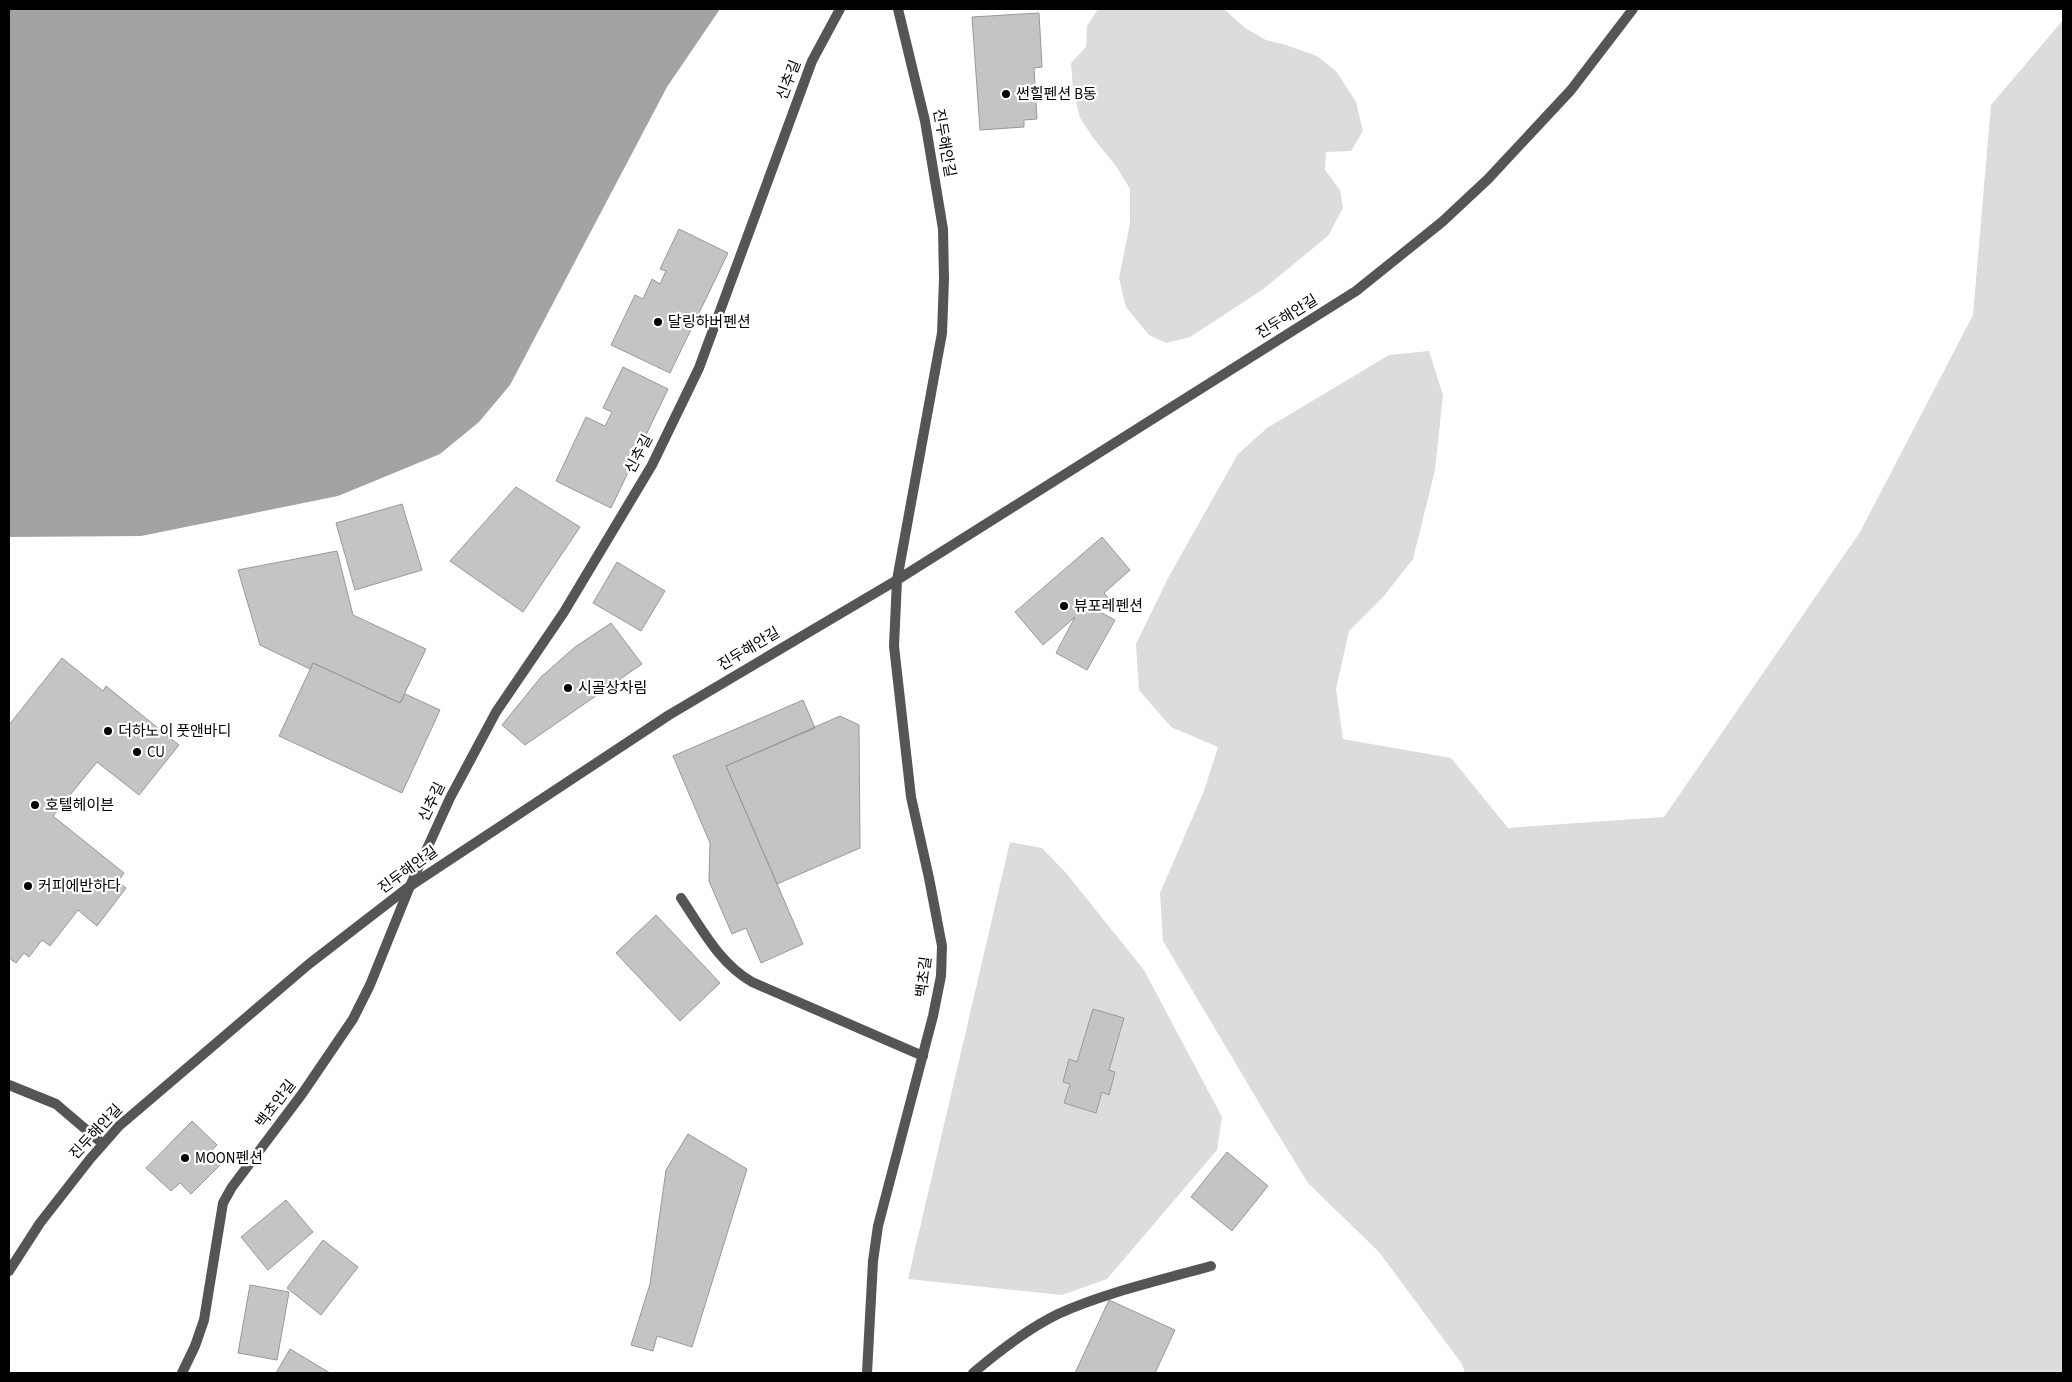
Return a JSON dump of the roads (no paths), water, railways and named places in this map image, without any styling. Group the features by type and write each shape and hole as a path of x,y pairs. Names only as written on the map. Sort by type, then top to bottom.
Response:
{"street":[{"name":"신추길","path":"410,886 450,798 496,712 564,612 652,465 699,368 809,70 826,32 840,9"},
{"name":"진두해안길","path":"897,580 942,333 944,279 943,229 926,121 898,9"},
{"name":"진두해안길","path":"9,1271 40,1223 119,1126 276,991 410,886 669,715 897,580 1356,291 1442,222 1482,185 1571,90 1633,9"},
{"name":"백초길","path":"867,1373 873,1261 878,1226 942,976 942,946 911,797 894,646 897,580"},
{"name":"백초안길","path":"182,1373 195,1346 204,1320 223,1203 236,1181 302,1094 353,1019 370,986 410,886"},
{"path":"681,898 719,954 736,973 752,982 923,1056"},
{"path":"9,1085 56,1104 103,1144"},
{"path":"973,1373 1000,1350 1058,1314 1099,1299 1211,1266"}],"place":[{"name":"썬힐펜션 B동","path":"1006,94"},
{"name":"달링하버펜션","path":"658,322"},
{"name":"뷰포레펜션","path":"1064,606"},
{"name":"시골상차림","path":"568,688"},
{"name":"더하노이 풋앤바디","path":"108,731"},
{"name":"CU","path":"137,752"},
{"name":"호텔헤이븐","path":"35,805"},
{"name":"커피에반하다","path":"28,886"},
{"name":"MOON펜션","path":"185,1158"}]}
